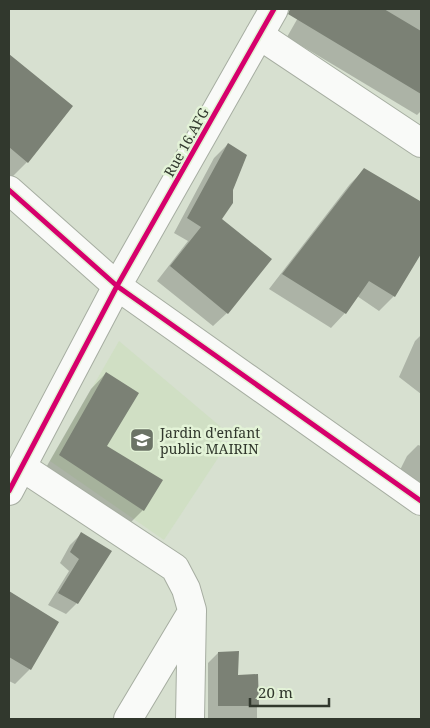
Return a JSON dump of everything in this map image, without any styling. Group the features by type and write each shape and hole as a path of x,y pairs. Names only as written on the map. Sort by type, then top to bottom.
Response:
{"street":[{"name":"Rue 16.AFG","path":"9,491 117,286 274,9"},
{"path":"259,35 421,143"},
{"path":"9,190 117,286 421,500"},
{"path":"22,467 175,568 186,589 192,610 190,719"},
{"path":"128,719 192,610"}],"shaded area":[{"name":"Jardin d'enfant public MAIRIN","path":"119,341 221,427 222,452 164,540 50,461"}],"building":[{"path":"290,9 384,9 421,31 421,94 288,14"},
{"path":"9,54 73,106 28,163 9,147"},
{"path":"228,143 247,155 233,190 233,203 222,219 272,259 228,314 170,266 201,227 187,218"},
{"path":"364,168 420,201 421,254 395,297 369,281 346,314 282,274"},
{"path":"106,372 139,393 107,446 163,480 144,511 59,455"},
{"path":"81,532 112,551 78,604 58,593 79,559 70,552"},
{"path":"9,591 59,622 31,670 9,657"},
{"path":"239,651 238,675 258,674 259,706 218,706 218,652"}],"cycle path":[{"path":"9,491 117,286 274,9"},
{"path":"9,190 117,286 421,501"}],"place":[{"name":"Jardin d'enfant public MAIRIN","path":"142,440"}]}
